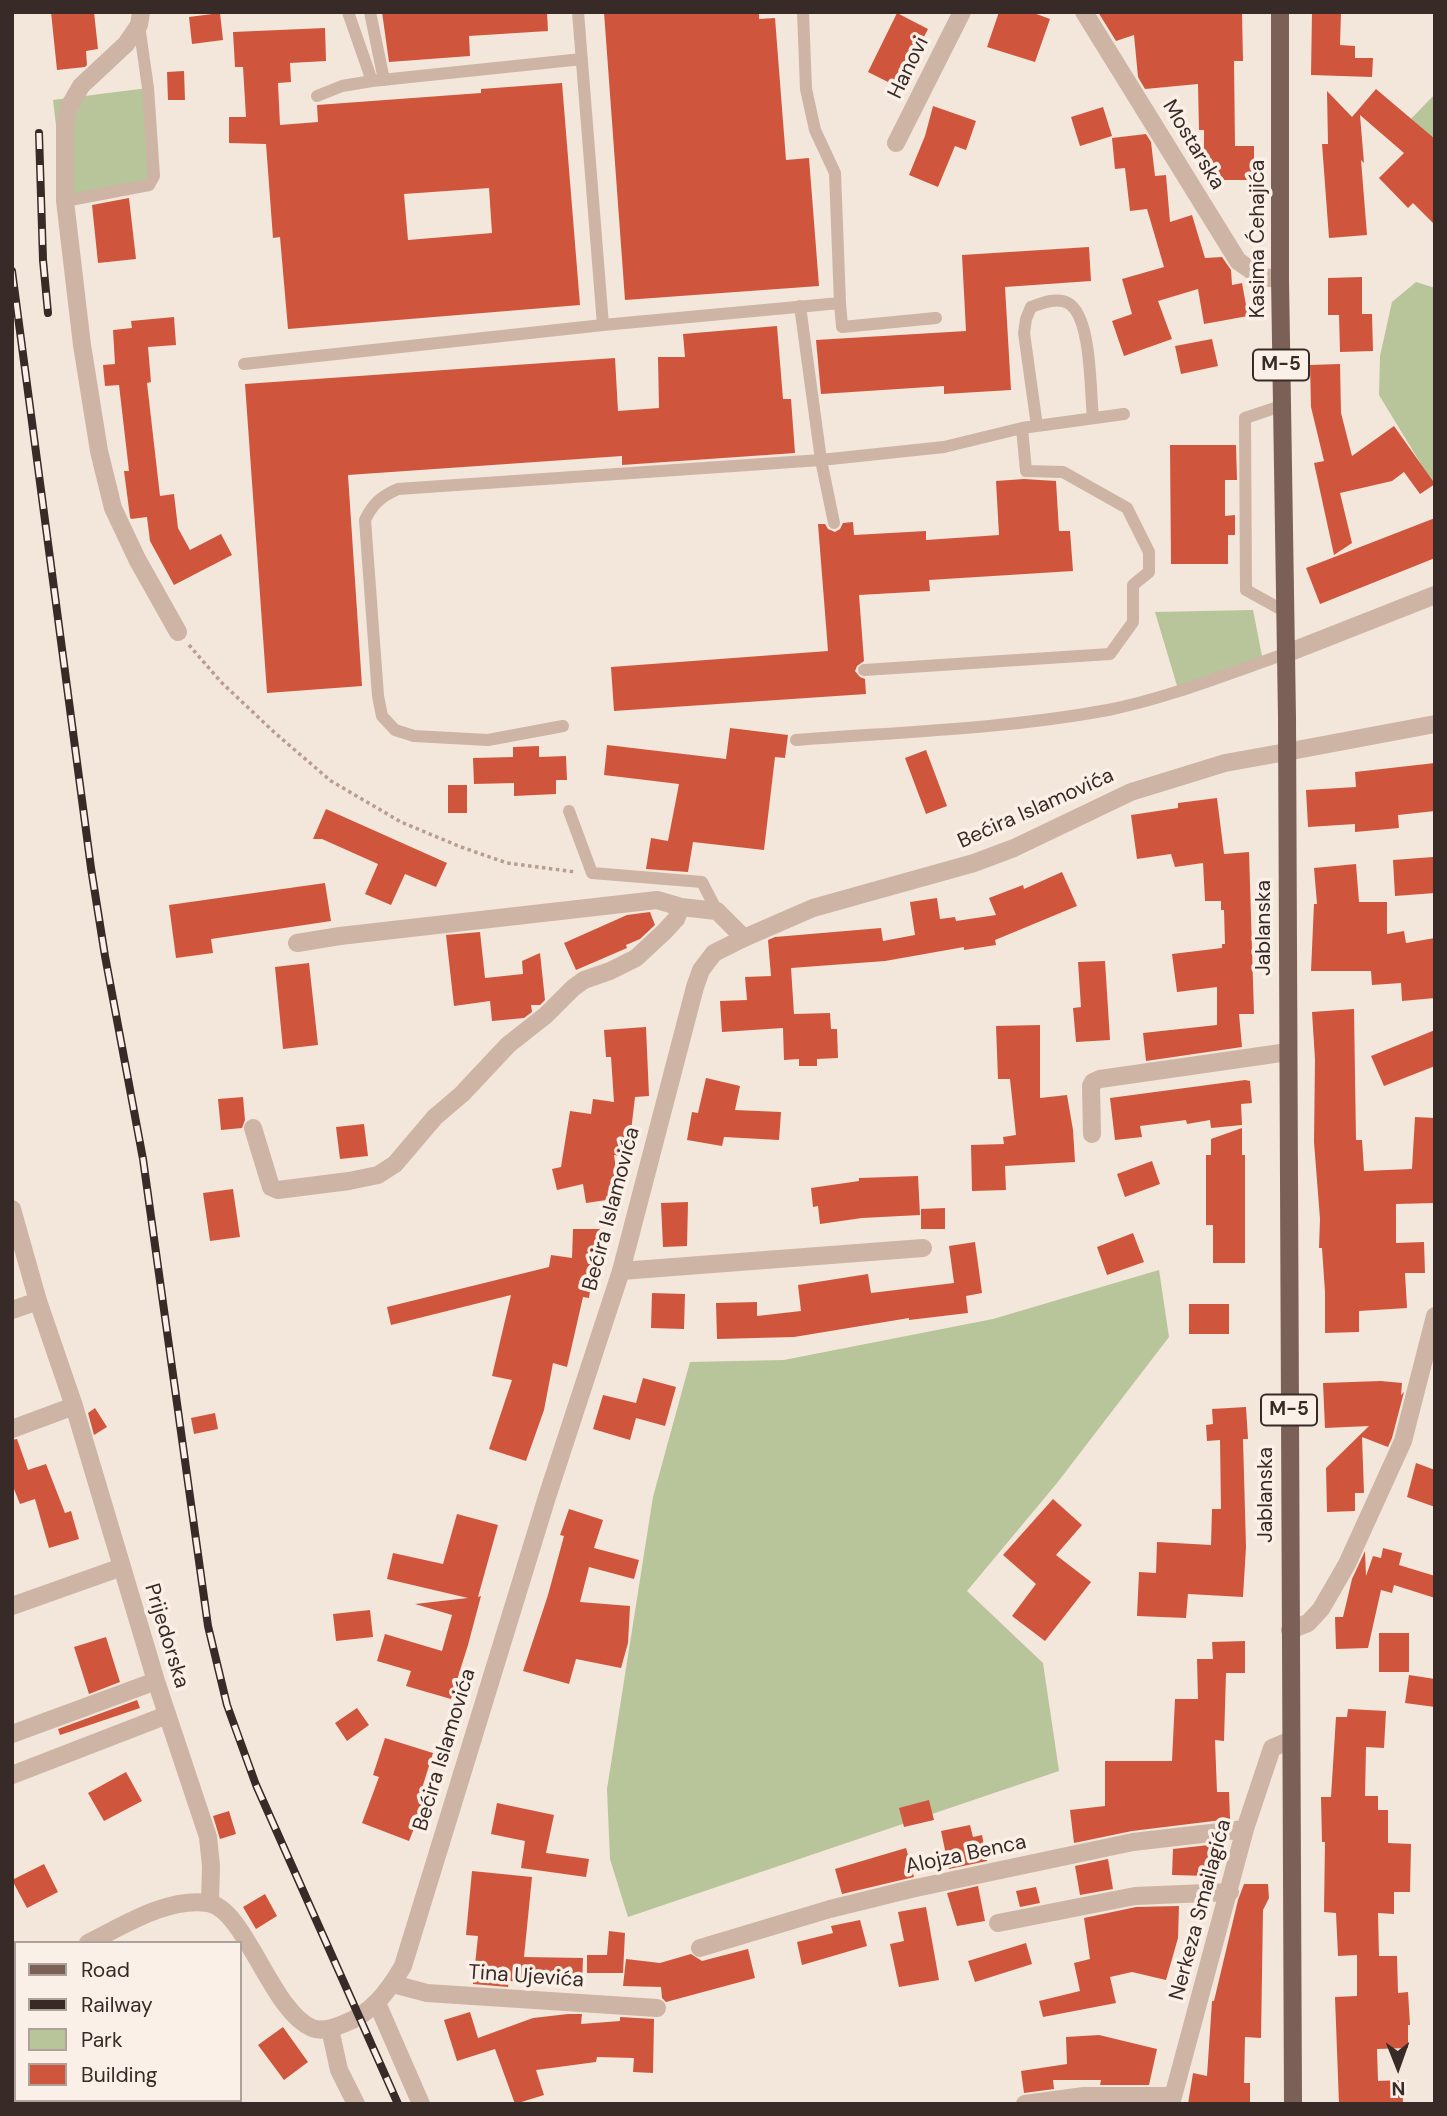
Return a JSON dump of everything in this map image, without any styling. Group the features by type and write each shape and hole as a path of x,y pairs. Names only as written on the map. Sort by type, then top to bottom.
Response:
{"main road":[{"name":"Kasima Ćehajića","path":"1280,12 1281,406 1287,717"},
{"name":"Jablanska","path":"1287,717 1293,2104"}],"street":[{"name":"Hanovi","path":"896,143 961,12"},
{"name":"Mostarska","path":"1084,12 1238,261 1261,277 1280,279"},
{"path":"140,18 126,44 81,86 69,107 65,124 65,201 82,345 97,438 113,508 137,559 178,632"},
{"path":"1285,654 1435,595"},
{"name":"Bećira Islamovića","path":"330,2029 358,2018 377,2003 393,1984 403,1966 547,1497 621,1271 701,970 714,953 813,908 974,863 1014,848 1131,792 1225,763 1435,724"},
{"path":"297,943 657,900 681,908 717,911 744,938"},
{"path":"253,1128 271,1187 278,1190 377,1175 395,1164 435,1117 462,1094 508,1045 546,1015 583,980 636,958 676,919 681,908"},
{"path":"1092,1134 1091,1086 1100,1079 1288,1052"},
{"name":"Prijedorska","path":"12,1209 16,1243 74,1406 156,1681 208,1837 211,1866 210,1903"},
{"path":"621,1271 923,1248"},
{"path":"12,1310 38,1301"},
{"path":"1290,1630 1308,1623 1321,1609 1347,1564 1403,1441 1435,1316"},
{"path":"12,1429 74,1406"},
{"path":"12,1606 122,1567"},
{"path":"12,1734 156,1681"},
{"path":"12,1775 167,1715"},
{"name":"Nerkeza Smailagića","path":"1172,2100 1245,1829 1272,1748 1291,1740"},
{"name":"Alojza Benca","path":"700,1948 830,1909 911,1889 1133,1842 1245,1829"},
{"path":"998,1923 1135,1896 1230,1892"},
{"path":"92,1941 167,1907 210,1903 224,1911 300,2021 314,2029 330,2029 339,2070 356,2104"},
{"name":"Tina Ujevića","path":"393,1984 427,1993 657,2008"},
{"path":"377,2003 421,2104"},
{"path":"1025,2104 1084,2096 1172,2100"}],"lane":[{"path":"348,12 378,81"},
{"path":"370,12 378,81"},
{"path":"578,12 603,325"},
{"path":"803,12 806,89 815,130 835,173 842,327 936,318"},
{"path":"65,201 149,185 154,176 140,18"},
{"path":"317,96 342,86 582,59"},
{"path":"1037,426 1024,332 1031,307 1048,300 1066,302 1077,310 1085,333 1093,418"},
{"path":"244,364 603,325 840,303"},
{"path":"800,306 821,460 834,523"},
{"path":"1281,406 1245,418 1245,577 1246,590 1284,611"},
{"path":"563,726 488,740 414,736 395,730 382,716 378,696 365,520 370,509 382,496 398,489 821,460 944,447 1022,428 1124,414"},
{"path":"864,670 1110,654 1133,622 1133,585 1149,572 1149,552 1127,508 1063,472 1026,471 1022,428"},
{"path":"796,740 1034,722 1110,709 1178,691 1285,654"},
{"path":"569,811 592,873 702,882 717,911"}],"path":[{"path":"178,632 221,682 275,733 331,781 366,802 401,822 461,848 507,863 592,873"}],"green space":[{"path":"148,88 149,185 65,201 53,100"},
{"path":"1435,94 1435,146 1409,121"},
{"path":"1416,282 1435,288 1435,487 1379,395 1380,356 1392,302"},
{"path":"1253,610 1263,661 1178,689 1155,612"},
{"path":"1159,1270 1169,1337 1057,1483 967,1591 1043,1663 1059,1771 628,1917 610,1859 607,1789 653,1497 690,1362 784,1360 993,1319"}],"building":[{"path":"51,12 94,12 98,49 86,51 85,67 57,70"},
{"path":"382,12 547,12 548,31 469,36 470,56 389,62"},
{"path":"604,12 759,12 759,19 775,18 786,160 809,158 819,286 625,300"},
{"path":"999,12 1031,12 1050,19 1035,62 987,47"},
{"path":"1098,12 1242,12 1243,61 1234,61 1235,146 1254,146 1254,180 1204,180 1204,130 1199,130 1198,84 1145,89 1138,77 1134,35 1116,41"},
{"path":"1312,12 1341,12 1340,45 1355,46 1355,58 1373,58 1372,77 1311,75"},
{"path":"220,13 223,40 192,44 189,17"},
{"path":"897,13 928,29 898,87 868,72"},
{"path":"325,28 326,61 290,63 291,82 278,83 280,125 318,122 317,105 481,93 481,89 562,83 580,305 288,329 280,237 273,238 266,144 229,143 229,117 246,117 243,67 235,67 233,32","holes":["489,188 492,233 408,240 404,194"]},
{"path":"184,71 185,100 168,100 167,72"},
{"path":"1376,89 1435,139 1435,225 1413,203 1408,208 1379,178 1404,153 1360,115 1367,235 1329,238 1322,144 1328,144 1327,91 1352,117"},
{"path":"933,106 976,121 966,150 955,146 938,187 909,175 925,136"},
{"path":"1103,107 1112,136 1080,146 1071,117"},
{"path":"1146,134 1151,142 1155,176 1166,175 1170,222 1192,215 1205,258 1222,257 1231,270 1232,285 1242,283 1248,316 1204,324 1198,289 1158,301 1172,339 1124,356 1112,321 1132,314 1122,279 1164,267 1147,209 1130,211 1125,168 1115,169 1112,138"},
{"path":"129,198 136,259 98,263 92,205"},
{"path":"1089,247 1091,281 1005,287 1011,390 944,394 944,386 821,394 816,340 966,331 962,255"},
{"path":"1362,277 1362,314 1372,314 1373,351 1340,352 1339,315 1328,315 1328,278"},
{"path":"174,317 176,345 148,347 151,382 147,383 160,496 174,494 178,528 190,550 221,534 232,555 174,585 150,541 147,517 130,517 124,471 129,471 119,385 105,386 103,365 115,364 113,330 132,328 131,321"},
{"path":"777,326 783,399 791,399 795,453 622,465 622,456 348,475 362,686 267,693 245,384 615,358 618,411 659,408 658,357 685,357 683,334"},
{"path":"1212,339 1218,366 1181,374 1175,346"},
{"path":"1340,364 1341,413 1352,456 1394,426 1435,484 1420,494 1404,472 1392,481 1340,493 1352,543 1334,555 1314,463 1324,461 1311,407 1310,365"},
{"path":"1170,445 1236,445 1237,480 1225,480 1225,516 1235,515 1235,535 1228,535 1228,564 1171,564"},
{"path":"996,481 1056,481 1059,531 1070,531 1073,571 929,580 930,591 859,595 864,661 855,671 865,679 866,694 614,711 611,667 828,651 818,524 825,524 835,532 843,523 853,522 854,535 926,531 926,540 999,535"},
{"path":"1435,518 1435,558 1320,604 1306,568"},
{"path":"730,728 788,735 785,758 775,757 764,850 693,842 688,872 646,869 651,838 668,841 679,784 604,775 607,745 726,759"},
{"path":"539,746 539,757 566,756 567,780 556,780 556,794 514,796 514,783 474,784 473,758 513,757 513,747"},
{"path":"926,750 947,806 926,814 905,758"},
{"path":"1435,763 1435,811 1398,815 1399,828 1355,832 1355,824 1308,827 1306,790 1356,787 1355,772"},
{"path":"448,785 467,785 467,813 448,813"},
{"path":"1217,798 1224,854 1249,852 1254,1014 1239,1014 1242,1047 1146,1061 1143,1033 1217,1025 1217,987 1177,992 1172,954 1222,948 1222,944 1225,944 1224,910 1221,910 1221,901 1205,901 1203,863 1175,867 1171,854 1137,859 1131,815 1178,808 1178,803"},
{"path":"326,809 447,863 436,887 405,874 391,905 365,894 378,864 322,839 313,839"},
{"path":"1433,857 1435,893 1395,896 1393,860"},
{"path":"1356,864 1359,902 1387,902 1387,934 1404,931 1406,943 1435,938 1435,998 1402,1001 1401,983 1372,985 1371,971 1311,971 1314,904 1317,904 1314,868"},
{"path":"1062,872 1077,906 995,940 996,945 964,950 964,947 885,961 791,968 794,1014 830,1013 831,1029 837,1029 838,1058 817,1059 817,1066 799,1066 799,1059 784,1060 783,1028 722,1032 720,1001 747,1000 745,977 771,976 768,940 775,937 881,928 883,941 915,935 910,902 937,898 940,919 955,917 956,921 996,915 989,898 1023,885 1024,889"},
{"path":"325,883 331,921 211,939 213,953 176,958 169,905"},
{"path":"650,912 655,925 640,939 626,945 627,948 576,970 564,943 627,915"},
{"path":"480,932 485,978 523,974 522,961 540,953 545,1000 540,1005 531,1005 532,1012 524,1018 492,1021 490,1001 454,1006 446,935"},
{"path":"1105,961 1110,1040 1076,1042 1073,1008 1081,1007 1078,962"},
{"path":"309,963 318,1045 283,1049 275,967"},
{"path":"1354,1009 1356,1140 1362,1140 1364,1171 1412,1169 1415,1117 1435,1118 1435,1203 1396,1204 1396,1243 1424,1242 1425,1273 1405,1273 1407,1308 1359,1311 1359,1332 1325,1333 1325,1292 1322,1248 1319,1248 1320,1219 1314,1142 1315,1059 1312,1012"},
{"path":"1040,1025 1040,1098 1067,1095 1075,1162 1005,1166 1006,1190 972,1191 971,1145 1004,1144 1003,1137 1016,1135 1010,1079 998,1079 996,1026"},
{"path":"646,1027 649,1096 635,1097 628,1157 614,1155 620,1198 586,1203 583,1184 557,1190 552,1169 561,1167 570,1111 591,1114 593,1099 614,1102 611,1057 606,1057 604,1030"},
{"path":"1435,1030 1435,1066 1384,1086 1371,1056"},
{"path":"706,1078 740,1086 735,1110 781,1112 779,1140 724,1137 722,1146 687,1140 692,1112 698,1113"},
{"path":"1250,1081 1252,1103 1241,1104 1242,1125 1211,1128 1210,1120 1187,1124 1186,1120 1140,1126 1142,1137 1115,1140 1110,1098"},
{"path":"243,1097 245,1120 242,1128 221,1130 218,1099"},
{"path":"364,1124 368,1156 340,1159 336,1127"},
{"path":"1242,1128 1242,1155 1245,1155 1245,1263 1213,1263 1213,1225 1206,1225 1206,1155 1211,1155 1211,1139"},
{"path":"1152,1161 1160,1184 1125,1197 1117,1174"},
{"path":"918,1176 920,1215 862,1218 820,1224 818,1206 813,1207 811,1188 859,1181 859,1178"},
{"path":"233,1189 240,1237 210,1241 203,1193"},
{"path":"688,1202 687,1246 663,1247 661,1203"},
{"path":"945,1208 945,1229 921,1229 921,1209"},
{"path":"573,1229 600,1229 599,1252 596,1252 589,1298 583,1297 567,1367 553,1363 544,1410 526,1461 489,1449 512,1380 492,1376 511,1295 391,1325 387,1307 549,1267 551,1255 572,1258"},
{"path":"1133,1233 1144,1262 1107,1275 1097,1247"},
{"path":"975,1242 982,1293 966,1296 968,1313 909,1318 794,1337 717,1339 716,1303 757,1302 757,1316 801,1311 798,1285 868,1274 871,1293 954,1283 949,1246"},
{"path":"652,1293 685,1294 684,1329 651,1328"},
{"path":"1189,1304 1229,1304 1229,1334 1189,1334"},
{"path":"643,1378 676,1387 665,1426 636,1418 630,1440 593,1429 603,1395 636,1403"},
{"path":"1323,1383 1402,1383 1401,1395 1404,1392 1392,1438 1388,1447 1362,1437 1364,1493 1355,1493 1355,1511 1327,1512 1326,1468 1369,1426 1325,1428"},
{"path":"1246,1407 1248,1439 1243,1439 1246,1547 1243,1597 1188,1594 1186,1618 1137,1616 1139,1572 1156,1573 1157,1542 1211,1545 1212,1509 1221,1509 1220,1440 1207,1441 1206,1425 1213,1424 1212,1409"},
{"path":"95,1408 107,1427 94,1435 88,1413"},
{"path":"215,1413 218,1429 194,1434 191,1418"},
{"path":"17,1439 28,1470 46,1464 65,1513 71,1511 79,1539 49,1548 35,1499 20,1504 12,1484 12,1440"},
{"path":"1416,1463 1435,1470 1435,1507 1407,1497"},
{"path":"1053,1499 1082,1525 1056,1555 1091,1582 1045,1641 1012,1616 1036,1584 1003,1555"},
{"path":"569,1509 603,1520 594,1548 639,1560 634,1579 589,1567 580,1602 630,1606 628,1643 621,1668 576,1659 569,1684 523,1671 548,1595 564,1536 560,1535"},
{"path":"457,1514 498,1525 468,1645 451,1699 406,1686 411,1671 377,1661 385,1634 442,1651 452,1615 415,1604 468,1598 387,1579 393,1553 443,1564"},
{"path":"1383,1548 1402,1553 1399,1565 1435,1576 1435,1598 1394,1585 1392,1593 1381,1590 1368,1648 1336,1649 1335,1617 1343,1617 1352,1579 1365,1551 1366,1576 1373,1556 1381,1558"},
{"path":"370,1610 373,1637 336,1641 333,1614"},
{"path":"1379,1633 1409,1633 1409,1672 1379,1672"},
{"path":"106,1637 120,1682 89,1694 74,1647"},
{"path":"1245,1641 1245,1673 1226,1673 1224,1741 1215,1740 1217,1792 1229,1792 1230,1819 1132,1831 1074,1843 1070,1810 1105,1806 1105,1761 1172,1761 1175,1699 1198,1699 1197,1659 1213,1659 1212,1642"},
{"path":"1409,1675 1435,1679 1435,1707 1405,1703"},
{"path":"137,1700 140,1708 60,1735 58,1729"},
{"path":"357,1708 369,1725 347,1741 335,1723"},
{"path":"1348,1709 1386,1711 1384,1748 1366,1747 1365,1796 1378,1796 1378,1810 1388,1810 1388,1843 1411,1844 1410,1892 1394,1892 1394,1914 1378,1913 1379,1956 1397,1956 1398,1993 1408,1992 1410,2025 1408,2048 1377,2049 1378,2081 1402,2080 1403,2104 1339,2104 1335,1997 1357,1996 1357,1955 1338,1956 1336,1913 1324,1912 1325,1842 1322,1842 1321,1797 1331,1797 1336,1717 1347,1717"},
{"path":"385,1738 433,1753 418,1801 424,1803 409,1841 362,1823 379,1777 373,1775"},
{"path":"126,1772 142,1801 104,1821 88,1793"},
{"path":"929,1800 934,1820 904,1827 899,1808"},
{"path":"497,1803 554,1815 546,1853 589,1859 586,1877 521,1868 525,1841 491,1834"},
{"path":"229,1811 236,1834 220,1839 213,1816"},
{"path":"970,1825 973,1837 982,1835 987,1861 949,1869 941,1831"},
{"path":"1209,1845 1209,1876 1172,1875 1173,1849"},
{"path":"906,1848 914,1877 842,1894 835,1869"},
{"path":"1108,1859 1113,1889 1080,1895 1075,1866"},
{"path":"44,1864 58,1892 27,1908 12,1880"},
{"path":"472,1871 532,1877 524,1957 583,1958 582,1985 509,1981 508,1987 473,1984 478,1936 466,1935"},
{"path":"1244,1884 1268,1884 1269,1898 1263,1910 1261,2038 1245,2037 1244,2083 1250,2083 1250,2104 1188,2104 1193,2073 1207,2076 1212,2001"},
{"path":"978,1886 985,1921 957,1926 947,1893"},
{"path":"1036,1887 1040,1903 1020,1907 1016,1891"},
{"path":"265,1894 277,1916 256,1929 243,1907"},
{"path":"1179,1906 1178,1938 1166,1980 1132,1972 1110,1977 1116,2003 1043,2017 1039,2001 1080,1991 1074,1963 1090,1959 1084,1918 1136,1907"},
{"path":"926,1907 939,1980 899,1987 890,1944 904,1941 898,1912"},
{"path":"860,1920 867,1946 802,1965 797,1942 833,1933 831,1926"},
{"path":"609,1931 625,1933 623,1973 587,1973 587,1955 607,1955"},
{"path":"1026,1943 1032,1964 975,1982 968,1961"},
{"path":"748,1949 755,1978 666,2002 662,1998 661,1987 623,1986 626,1959 660,1963 691,1954 702,1961"},
{"path":"470,2012 478,2038 533,2018 568,2014 582,2014 581,2024 620,2021 620,2017 654,2019 653,2073 633,2072 634,2058 597,2057 596,2062 536,2070 544,2095 515,2104 495,2049 457,2061 444,2020"},
{"path":"283,2027 308,2062 284,2080 258,2045"},
{"path":"1099,2035 1157,2049 1149,2085 1100,2085 1101,2080 1053,2080 1054,2089 1024,2093 1021,2071 1067,2064 1066,2037"}],"railway":[{"path":"39,133 43,260 48,313"},
{"path":"12,271 91,868 143,1159 208,1626 227,1705 256,1785 398,2104"}]}
